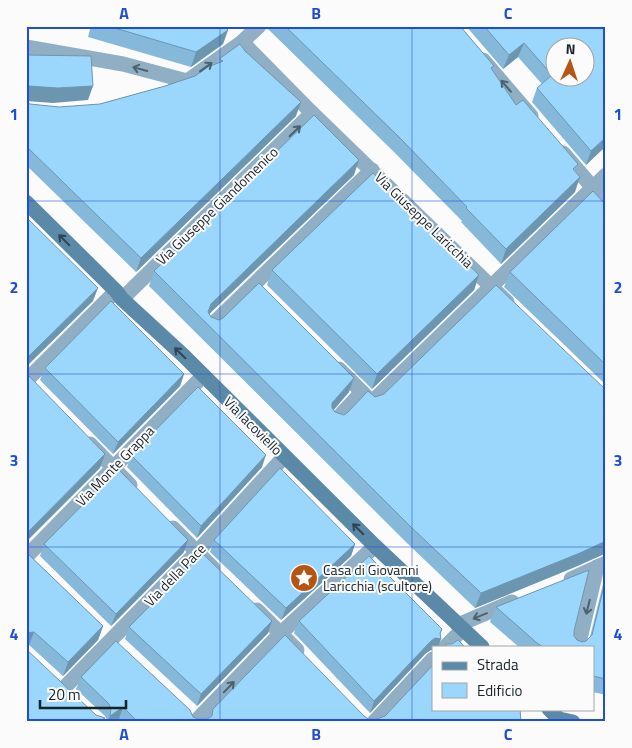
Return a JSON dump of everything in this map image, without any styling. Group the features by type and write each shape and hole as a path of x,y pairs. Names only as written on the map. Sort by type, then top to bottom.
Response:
{"main road":[{"name":"Via Iacoviello","path":"27,205 375,546 481,646"}],"street":[{"path":"159,90 187,81 242,42 259,26"},
{"name":"Via Giuseppe Laricchia","path":"242,42 312,113 518,313"},
{"path":"26,47 122,64 187,81"},
{"path":"473,48 542,129"},
{"name":"Via Giuseppe Giandomenico","path":"27,380 312,113"},
{"path":"555,143 606,203"},
{"path":"212,326 257,289 372,170"},
{"path":"336,420 367,397 491,286 606,174"},
{"path":"328,359 367,397"},
{"name":"Via Monte Grappa","path":"28,558 203,376"},
{"path":"27,380 41,393"},
{"path":"80,434 141,496"},
{"name":"Via della Pace","path":"51,678 67,693 116,643 284,457"},
{"path":"162,517 225,579"},
{"path":"196,719 281,633 375,546"},
{"path":"561,583 602,565"},
{"path":"578,646 602,565"},
{"path":"446,646 460,627 527,597"},
{"path":"246,599 307,660"},
{"path":"98,626 116,643"},
{"path":"374,722 432,660"}],"building":[{"path":"108,26 225,26 228,30 196,52"},
{"path":"285,26 460,26 494,66 491,68 516,105 523,100 578,164 573,169 580,177 506,249 400,138"},
{"path":"484,26 606,26 606,137 591,151 537,88 544,82 544,88 594,88 594,38 544,38 544,66 524,43 509,55"},
{"path":"240,44 245,51 301,102 141,258 26,146 26,102 59,107 100,104 195,76 208,67 223,61 219,59"},
{"path":"26,55 91,56 93,86 26,87"},
{"path":"314,115 359,160 211,304 208,312 211,317 219,320 223,318 259,283 354,378 332,403 332,408 335,412 344,415 368,391 375,397 384,394 496,285 606,390 606,541 481,593 412,528 154,271"},
{"path":"373,173 479,275 377,374 272,270"},
{"path":"593,191 606,205 606,365 510,272"},
{"path":"26,217 98,288 26,358"},
{"path":"111,301 184,374 118,442 45,368"},
{"path":"26,375 105,454 26,534"},
{"path":"198,387 266,455 201,526 131,455"},
{"path":"280,468 355,544 286,608 214,540"},
{"path":"118,469 188,540 116,614 44,544"},
{"path":"26,552 103,626 68,662 34,632 26,633"},
{"path":"202,553 272,621 201,694 129,627"},
{"path":"369,556 442,629 440,633 441,639 435,638 431,641 374,701 299,621"},
{"path":"589,570 574,631 574,636 577,640 586,641 592,635 606,578 606,679 594,676 594,646 542,646 496,607"},
{"path":"285,635 368,719 377,719 385,716 432,666 432,710 520,710 521,722 138,722 123,707 110,716 111,708 109,704 81,677 116,641 190,710 193,717 207,719 212,716 213,709"},
{"path":"458,640 464,646 446,646 446,644 452,644"},
{"path":"26,649 96,715 105,718 98,722 26,722"}],"place":[{"name":"Casa di Giovanni Laricchia (scultore)","path":"304,578"}]}
